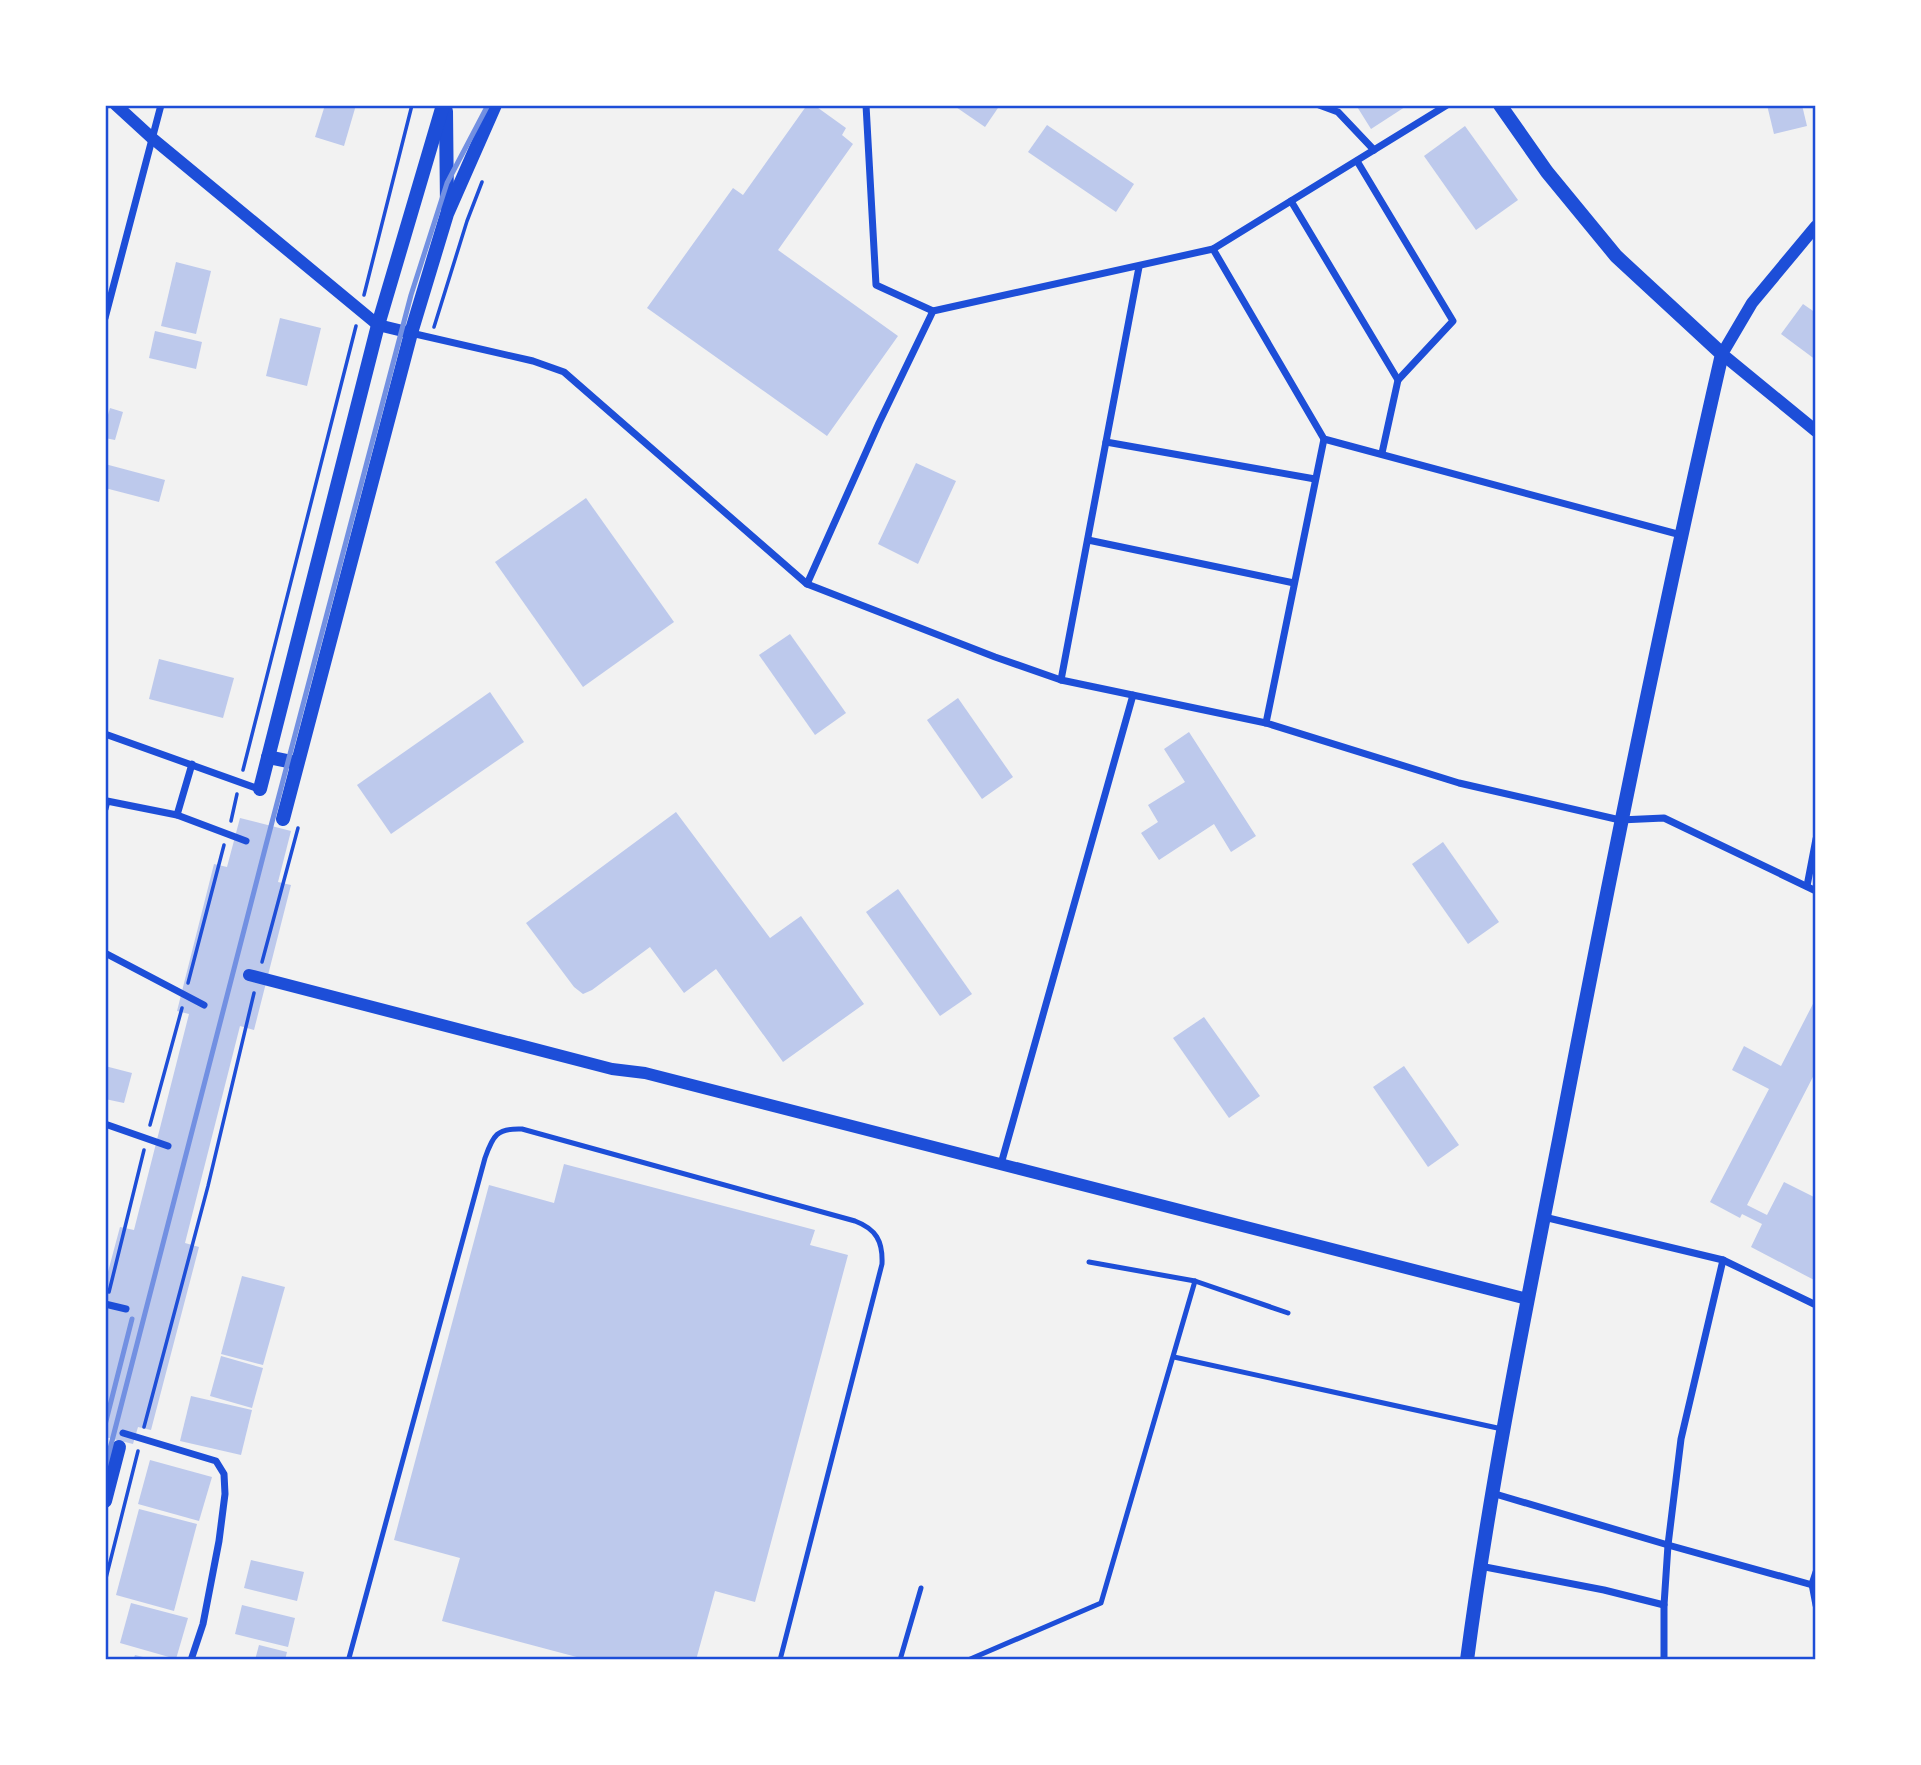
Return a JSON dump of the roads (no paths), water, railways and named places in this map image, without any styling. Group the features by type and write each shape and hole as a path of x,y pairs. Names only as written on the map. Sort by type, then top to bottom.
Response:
{"main road":[{"path":"444,105 447,214"},
{"path":"260,789 377,325 444,105"},
{"path":"283,819 411,333 447,214 495,105"},
{"path":"1467,1660 1479,1566 1503,1430 1620,820 1722,354 1616,256 1547,172 1500,105"},
{"path":"268,757 297,762"},
{"path":"105,1501 121,1440"}],"street":[{"path":"116,105 377,325 533,361 564,372 807,584 1061,680 1266,723 1459,783 1620,820 1664,818 1816,891"},
{"path":"105,318 161,105"},
{"path":"866,105 876,285 933,310 1213,249 1447,105"},
{"path":"1319,105 1338,112 1374,150"},
{"path":"1357,160 1452,321 1398,380 1382,453"},
{"path":"1291,201 1398,380"},
{"path":"1816,226 1752,303 1722,354 1816,431"},
{"path":"1213,249 1324,439 1266,723"},
{"path":"1061,680 1139,267"},
{"path":"807,584 878,423 933,310"},
{"path":"1324,439 1681,535"},
{"path":"1106,442 1315,479"},
{"path":"1087,540 1294,583"},
{"path":"1001,1164 1133,695"},
{"path":"105,734 260,789"},
{"path":"177,816 192,764"},
{"path":"105,809 107,801 177,816 246,841"},
{"path":"1807,886 1816,839"},
{"path":"105,953 204,1005"},
{"path":"253,976 612,1069 645,1073 1527,1299"},
{"path":"105,1124 168,1146"},
{"path":"1544,1217 1723,1260 1816,1305"},
{"path":"1664,1660 1668,1545 1681,1440 1723,1260"},
{"path":"105,1304 126,1309"},
{"path":"121,1440 141,1439 216,1461 224,1474 225,1494 219,1541 203,1624 191,1660"},
{"path":"1492,1493 1814,1585"},
{"path":"1479,1566 1604,1590 1664,1605"},
{"path":"1816,1572 1816,1605"}],"lane":[{"path":"358,1660 349,1659 485,1158 496,1134 507,1128 522,1129 855,1221 870,1227 878,1236 883,1248 882,1264 780,1660"},
{"path":"1089,1262 1195,1281 1288,1313"},
{"path":"968,1660 1101,1603 1195,1281"},
{"path":"1174,1357 1503,1430"},
{"path":"900,1660 921,1588"}],"railway":[{"path":"105,1468 411,295 447,183 488,105"},
{"path":"105,1425 132,1319"}]}
